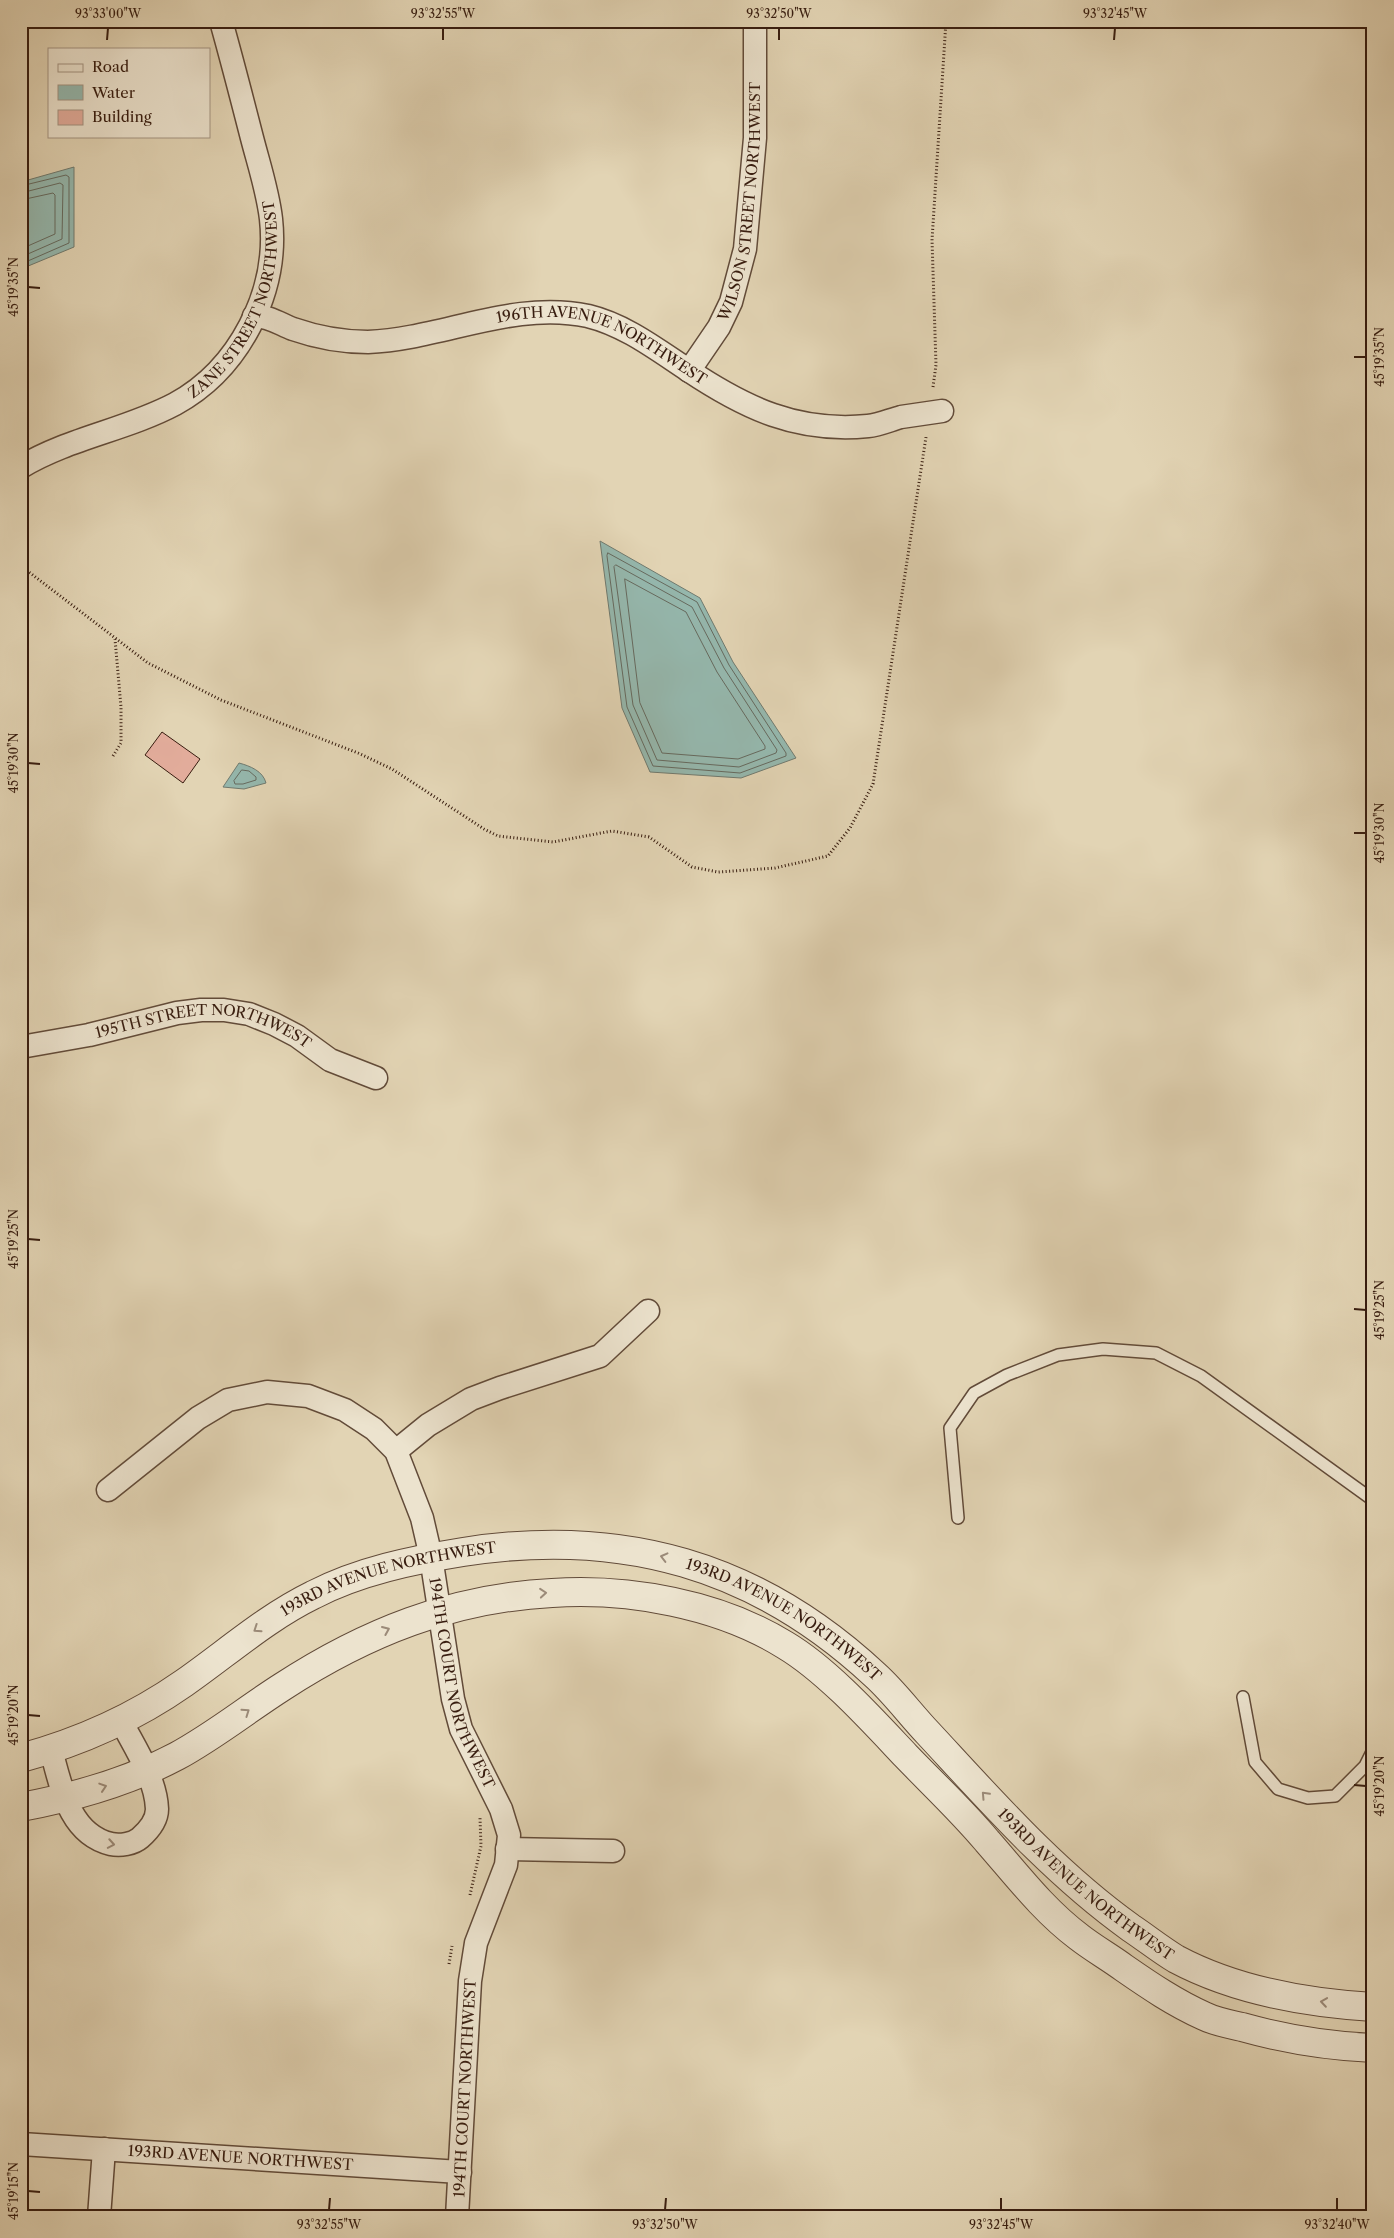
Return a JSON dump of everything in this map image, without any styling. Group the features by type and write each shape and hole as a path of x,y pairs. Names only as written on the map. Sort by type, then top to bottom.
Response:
{"street":[{"name":"ZANE STREET NORTHWEST","path":"21,467 38,456 152,414 175,404 189,395 216,372 233,353 248,331 260,305 269,270 271,220 266,190 221,21"},
{"name":"WILSON STREET NORTHWEST","path":"689,370 719,326 731,302 745,249 755,138 755,21"},
{"name":"196TH AVENUE NORTHWEST","path":"254,316 264,316 317,336 366,342 393,339 525,313 557,312 589,317 618,327 647,342 728,396 757,410 785,420 814,425 870,426 900,418 942,411"},
{"name":"195TH STREET NORTHWEST","path":"21,1047 89,1035 177,1014 201,1010 224,1010 249,1014 274,1024 297,1036 330,1060 376,1078"},
{"path":"396,1451 428,1425 470,1399 600,1356 648,1311"},
{"name":"194TH COURT NORTHWEST","path":"108,1490 198,1418 228,1400 267,1392 308,1396 345,1410 374,1429 396,1451 422,1518 431,1557 453,1699 461,1729 501,1809 509,1835 506,1865 476,1943 470,1981 457,2217"},
{"name":"193RD AVENUE NORTHWEST","path":"21,1758 51,1750 121,1721 180,1686 246,1636 314,1594 379,1570 431,1557 510,1546 594,1545 635,1550 693,1565 726,1576 766,1595 805,1620 877,1676 1008,1819 1039,1850 1104,1908 1175,1958 1212,1976 1256,1990 1314,2000 1373,2007"},
{"name":"193RD AVENUE NORTHWEST","path":"21,1807 104,1787 146,1771 213,1734 280,1688 343,1651 403,1623 440,1611 515,1596 592,1592 628,1594 673,1602 748,1626 787,1646 841,1690 980,1832 1012,1873 1077,1936 1160,1994 1208,2018 1252,2030 1301,2041 1373,2048"},
{"path":"51,1750 64,1798 81,1827 98,1841 118,1846 136,1842 150,1829 157,1812 155,1794 146,1771 121,1721"},
{"path":"507,1849 613,1851"},
{"name":"193RD AVENUE NORTHWEST","path":"21,2144 460,2172"},
{"path":"99,2217 104,2149"}],"lane":[{"path":"958,1518 950,1428 974,1393 1007,1375 1058,1355 1103,1349 1156,1353 1200,1376 1373,1500"},
{"path":"1244,1697 1255,1762 1278,1789 1308,1798 1335,1796 1365,1766 1373,1750"}],"path":[{"path":"933,387 936,365 932,240 946,21"},
{"path":"21,566 148,663 221,700 358,753 392,769 484,829 498,836 553,842 612,831 649,837 692,867 718,872 775,868 828,856 850,828 873,784 926,438"},
{"path":"113,756 121,743 121,706 115,638"},
{"path":"469,1898 481,1846 479,1813"},
{"path":"449,1972 450,1952 453,1943"}],"water":[{"path":"74,167 74,247 21,269 21,182"},
{"path":"600,541 700,598 733,662 796,758 741,778 650,772 622,708"},
{"path":"239,763 252,767 259,772 266,783 244,789 223,787"}],"building":[{"path":"162,732 200,759 183,783 145,755"}]}
